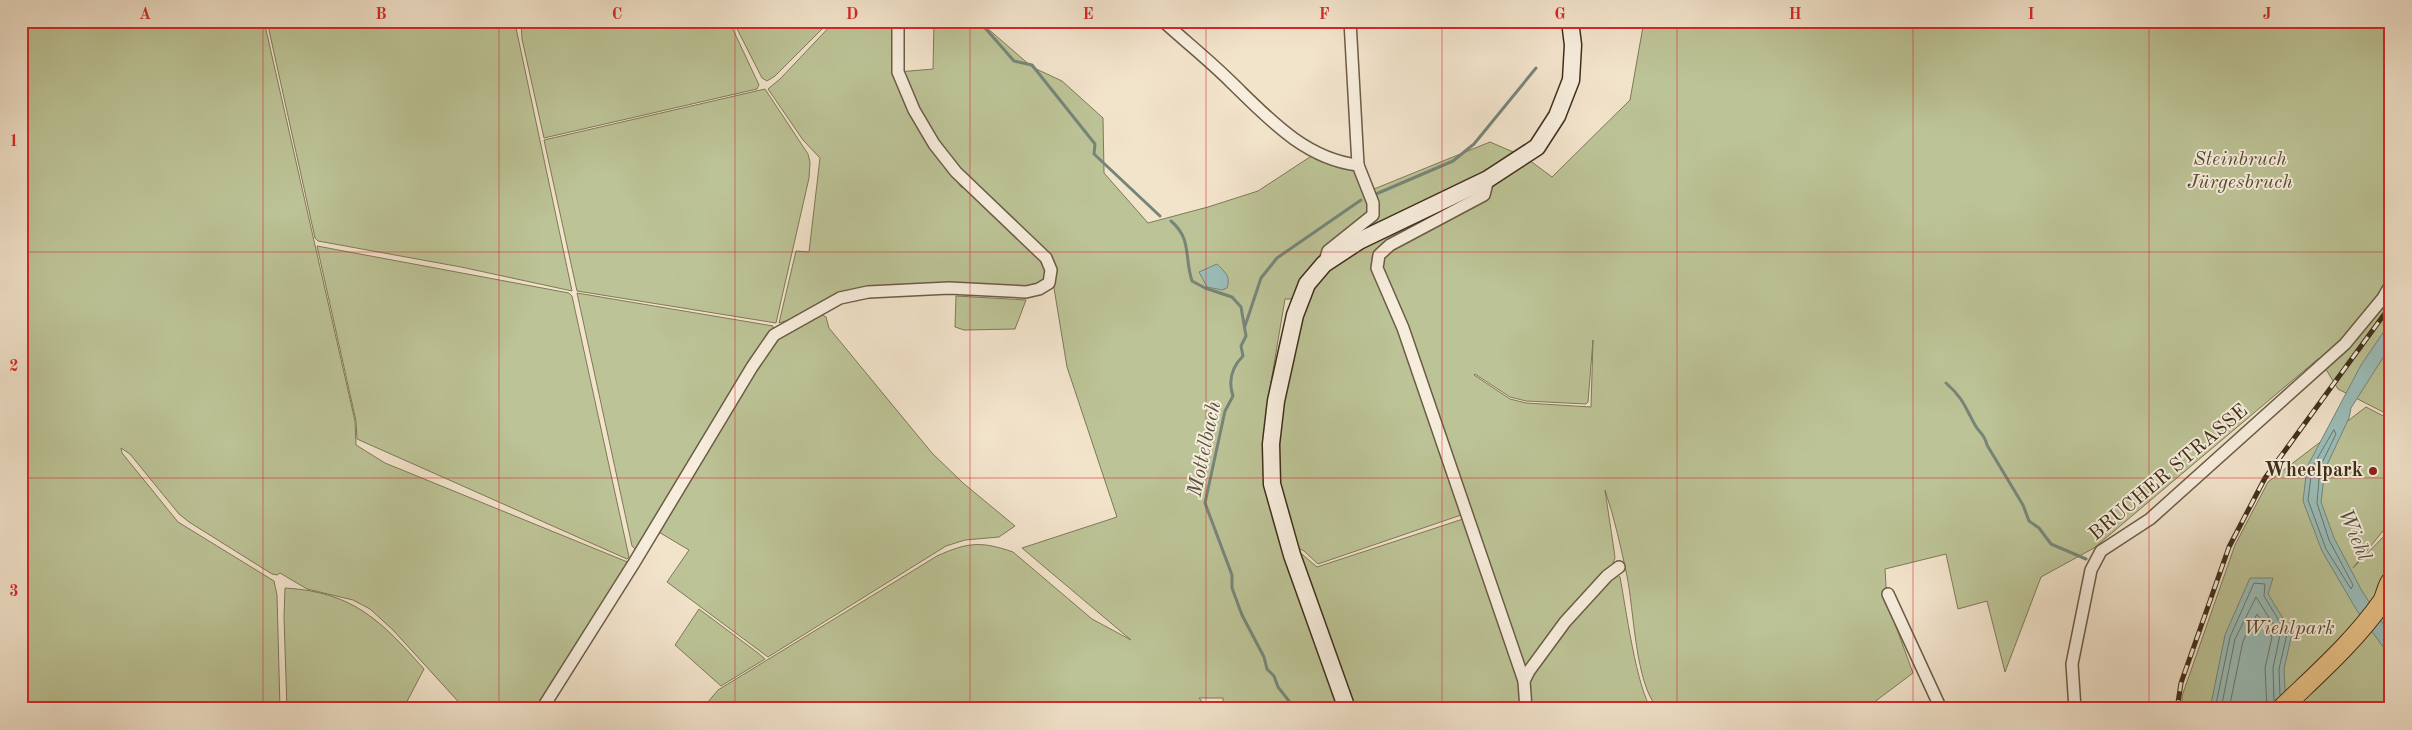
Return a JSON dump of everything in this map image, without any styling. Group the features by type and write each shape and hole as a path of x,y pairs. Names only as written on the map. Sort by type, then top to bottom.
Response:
{"main road":[{"path":"1347,709 1292,555 1272,484 1270,444 1295,315 1307,284 1324,264 1359,241 1488,180 1537,147 1556,116 1571,80 1573,45 1570,21"},
{"path":"2281,709 2336,655 2387,599 2387,586 2391,581"}],"street":[{"path":"542,709 752,367 774,335 840,298 868,292 950,288 1026,292 1039,289 1048,283 1051,270 1046,258 956,172 914,110 898,72 898,21"},
{"path":"1163,21 1282,130 1316,153 1342,163 1358,165"},
{"path":"1324,264 1328,251 1373,215 1373,204 1358,165 1350,21"},
{"path":"1488,180 1484,195 1390,245 1379,255 1377,268 1404,328 1524,681 1526,709"},
{"name":"BRUCHER STRASSE","path":"2075,709 2072,664 2091,570 2101,551 2150,519 2346,344 2383,298 2391,284"},
{"path":"1524,681 1564,622 1607,576 1619,567"},
{"path":"1888,594 1942,709"}],"green space":[{"path":"21,21 264,21 355,421 356,445 385,463 630,563 535,709 465,709 393,630 370,609 353,600 307,589 280,573 277,575 272,574 189,522 179,514 130,454 121,448 122,453 178,522 274,581 277,595 280,709 21,709"},
{"path":"267,21 485,21 516,28 572,291 461,267 318,241 315,238"},
{"path":"521,21 729,21 759,85 757,89 544,138 522,39"},
{"path":"733,21 830,21 775,76 767,81 762,78"},
{"path":"835,21 895,21 895,77 904,100 922,135 961,187 972,191 1029,245 1045,269 1045,278 1041,283 1033,287 891,286 779,323 796,251 809,252 820,158 803,140 768,89 780,79"},
{"name":"Steinbruch Jürgesbruch","path":"934,21 979,21 1032,67 1062,81 1103,118 1104,173 1148,223 1258,191 1316,153 1358,165 1369,191 1490,142 1525,157 1552,177 1630,100 1644,21 2391,21 2391,416 2338,389 2319,358 2094,548 2041,577 2005,672 1987,601 1958,609 1946,554 1885,569 1887,602 1913,673 1865,709 1658,709 1650,697 1644,682 1636,646 1627,576 1605,490 1615,558 1612,566 1525,669 1464,514 1318,564 1304,551 1295,546 1281,498 1275,443 1306,299 1285,299 1269,394 1264,456 1342,709 1223,709 1223,698 1199,698 1209,709 702,709 718,690 937,556 966,546 992,546 1013,552 1092,619 1131,640 1022,548 1117,517 1067,367 1051,270 956,172 898,72 933,69","holes":["1593,340 1591,407 1526,403 1510,399 1474,375 1510,397 1526,401 1586,404 1588,402"]},
{"path":"765,89 808,154 810,162 809,178 776,323 577,291 544,140"},
{"path":"317,246 569,293 572,296 629,557 627,559 357,439 356,421"},
{"path":"577,293 773,326 773,332 640,548 635,549 632,546"},
{"path":"956,296 1026,300 1015,329 964,330 955,327"},
{"path":"819,313 826,317 829,328 932,453 963,483 1015,526 999,537 965,540 946,546 768,657 667,582 689,550 657,531 751,374 779,336"},
{"name":"Wiehlpark","path":"2366,407 2391,420 2391,521 2353,568 2391,529 2391,570 2377,586 2391,599 2391,709 2182,709 2182,696 2235,545 2268,482"},
{"path":"1466,518 1519,675 1523,709 1353,709 1296,549 1317,567"},
{"path":"1618,575 1620,577 1641,685 1652,709 1528,709 1530,676 1567,624 1613,576"},
{"path":"285,588 330,596 348,603 379,623 394,637 424,669 403,709 287,709"},
{"path":"699,609 765,659 721,686 675,645"}],"water":[{"path":"1217,264 1228,277 1227,288 1222,290 1207,287 1199,272"},
{"path":"2391,321 2391,345 2351,408 2349,418 2325,469 2321,502 2334,538 2362,591 2391,636 2391,658 2356,609 2322,551 2303,501 2307,467 2361,365"},
{"path":"2250,578 2273,578 2268,594 2292,633 2284,669 2286,709 2210,709 2225,635"}],"waterway":[{"name":"Mottelbach","path":"979,21 1014,61 1032,65 1095,144 1094,154 1160,216"},
{"path":"1376,194 1453,161 1474,144 1536,68"},
{"path":"1245,326 1261,278 1277,258 1361,200"},
{"name":"Mottelbach","path":"1171,221 1178,228 1185,241 1192,281 1205,288 1232,297 1241,307 1246,336 1241,346 1243,356 1232,374 1233,396 1225,411 1205,503 1232,575 1232,588 1242,615 1264,657 1267,669 1274,676 1278,687 1289,701 1289,709"},
{"path":"1946,383 1960,398 1983,436 2023,505 2029,521 2039,528 2051,544 2086,559"}],"railway":[{"path":"2177,709 2181,683 2229,547 2265,478 2391,305"}],"place":[{"name":"Wheelpark","path":"2373,471"}],"water label":[{"name":"Wiehl","path":"2354,535"}]}
